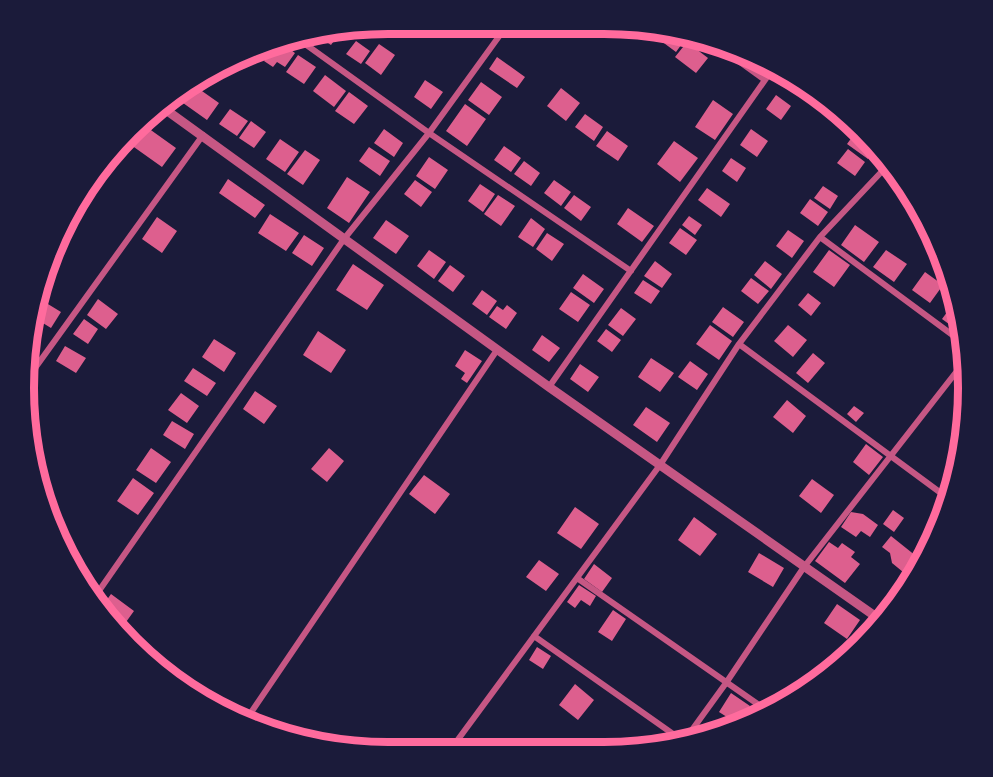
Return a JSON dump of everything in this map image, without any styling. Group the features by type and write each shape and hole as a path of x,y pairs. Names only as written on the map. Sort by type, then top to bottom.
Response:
{"street":[{"path":"99,591 344,239 429,133 501,34"},
{"path":"306,45 429,133 631,271"},
{"path":"736,60 765,81"},
{"path":"549,387 769,75"},
{"path":"169,111 497,350 875,616"},
{"path":"35,368 203,135"},
{"path":"456,742 660,465 739,344 820,237 883,170"},
{"path":"820,237 954,336"},
{"path":"739,344 942,494"},
{"path":"250,714 497,350"},
{"path":"690,732 726,683 804,567 958,370"},
{"path":"577,578 760,706"},
{"path":"534,636 675,736"}],"building":[{"path":"335,39 331,45 324,40"},
{"path":"658,39 682,43 676,52"},
{"path":"356,41 370,51 361,64 346,54"},
{"path":"379,44 395,55 381,75 365,63"},
{"path":"685,44 692,46 708,58 696,73 675,57"},
{"path":"290,49 295,53 285,67 277,62 273,67 264,61 268,56"},
{"path":"298,55 316,67 304,84 286,72"},
{"path":"497,57 525,77 517,88 489,69"},
{"path":"325,75 346,91 334,107 313,91"},
{"path":"425,80 443,92 431,109 414,97"},
{"path":"481,82 502,97 489,115 468,100"},
{"path":"561,88 580,103 566,121 547,106"},
{"path":"199,89 219,103 207,120 181,102"},
{"path":"349,92 368,106 354,124 335,111"},
{"path":"776,95 791,106 781,120 766,109"},
{"path":"713,100 733,114 715,140 695,127"},
{"path":"465,104 486,119 467,146 446,131"},
{"path":"230,109 248,121 237,136 219,124"},
{"path":"585,114 603,127 594,141 575,127"},
{"path":"251,121 266,132 254,148 239,138"},
{"path":"148,128 176,148 162,167 131,145"},
{"path":"384,129 403,143 394,157 374,143"},
{"path":"751,129 768,141 757,157 740,145"},
{"path":"607,131 628,146 618,161 596,146"},
{"path":"853,136 871,155 868,159 847,144"},
{"path":"280,139 299,152 285,172 266,159"},
{"path":"674,141 698,158 680,182 657,164"},
{"path":"504,146 521,158 511,172 494,160"},
{"path":"369,147 390,161 380,176 359,161"},
{"path":"848,149 865,162 855,176 837,163"},
{"path":"305,150 320,160 303,185 287,174"},
{"path":"429,157 448,170 435,189 416,176"},
{"path":"731,158 746,168 737,182 722,171"},
{"path":"524,161 540,173 531,186 514,174"},
{"path":"347,177 370,192 349,223 327,208"},
{"path":"228,179 265,205 255,218 219,193"},
{"path":"415,180 432,192 421,207 404,194"},
{"path":"554,180 571,192 561,206 544,193"},
{"path":"480,184 495,194 483,212 468,201"},
{"path":"823,186 838,196 830,209 814,198"},
{"path":"707,188 730,204 721,217 698,200"},
{"path":"498,195 515,206 501,226 484,214"},
{"path":"574,195 591,207 581,221 564,208"},
{"path":"810,199 828,212 818,226 800,213"},
{"path":"628,208 654,226 642,242 617,224"},
{"path":"270,214 299,233 286,251 258,233"},
{"path":"689,216 702,225 695,235 682,225"},
{"path":"157,217 177,231 162,253 142,239"},
{"path":"531,218 545,229 533,247 518,237"},
{"path":"386,220 409,236 396,254 373,238"},
{"path":"855,225 879,242 864,262 841,245"},
{"path":"680,228 697,240 686,255 669,243"},
{"path":"788,230 804,241 792,258 776,246"},
{"path":"547,233 564,244 552,261 536,249"},
{"path":"304,235 324,248 312,266 292,253"},
{"path":"429,250 446,262 434,279 417,266"},
{"path":"829,250 850,265 834,287 813,272"},
{"path":"886,250 907,264 894,282 873,267"},
{"path":"655,261 672,274 662,288 644,276"},
{"path":"765,261 782,274 771,289 754,275"},
{"path":"353,264 384,285 367,310 336,290"},
{"path":"450,265 465,276 453,292 438,281"},
{"path":"925,272 943,285 930,303 912,290"},
{"path":"583,274 604,289 594,303 573,288"},
{"path":"751,278 769,291 758,304 741,291"},
{"path":"643,280 660,291 651,304 634,293"},
{"path":"482,290 497,301 487,315 472,304"},
{"path":"571,292 590,305 578,322 559,309"},
{"path":"808,293 821,303 811,316 798,305"},
{"path":"98,299 118,314 106,329 87,315"},
{"path":"45,303 61,312 51,328 41,322"},
{"path":"507,305 517,313 506,329 489,317 497,306 503,310"},
{"path":"723,307 744,322 733,337 712,322"},
{"path":"621,308 636,319 623,336 608,325"},
{"path":"949,309 953,327 942,319"},
{"path":"84,319 98,329 88,344 73,334"},
{"path":"710,325 732,341 719,360 696,344"},
{"path":"788,325 807,340 793,357 774,341"},
{"path":"606,329 621,340 612,352 597,341"},
{"path":"318,331 346,350 331,373 303,355"},
{"path":"542,335 560,348 549,362 532,350"},
{"path":"214,339 236,353 224,372 202,357"},
{"path":"65,346 86,358 76,373 56,361"},
{"path":"465,350 482,361 467,383 461,379 465,373 455,366"},
{"path":"813,353 825,363 808,383 796,373"},
{"path":"651,358 674,373 660,392 638,377"},
{"path":"690,361 708,374 697,390 678,377"},
{"path":"580,364 599,377 588,392 570,379"},
{"path":"193,368 216,383 207,396 184,381"},
{"path":"255,391 277,406 264,424 243,409"},
{"path":"181,393 199,406 187,423 168,410"},
{"path":"787,400 806,416 793,433 773,417"},
{"path":"854,406 864,413 856,422 847,414"},
{"path":"646,407 670,423 657,442 633,425"},
{"path":"172,421 194,434 185,449 163,435"},
{"path":"866,444 883,457 869,475 853,462"},
{"path":"151,448 171,462 156,483 136,470"},
{"path":"329,448 344,461 327,482 311,469"},
{"path":"424,475 450,494 435,514 409,494"},
{"path":"133,478 154,493 138,515 117,501"},
{"path":"812,479 834,495 821,513 799,496"},
{"path":"575,507 599,524 581,549 557,533"},
{"path":"893,510 904,518 894,532 883,524"},
{"path":"851,512 863,514 878,525 870,537 861,531 856,537 841,527"},
{"path":"694,517 717,534 700,556 678,540"},
{"path":"891,536 916,556 903,572 892,563 890,553 882,547"},
{"path":"829,542 838,548 842,543 855,552 851,557 860,564 845,583 815,561"},
{"path":"759,553 784,568 773,587 748,572"},
{"path":"539,560 559,574 546,591 526,577"},
{"path":"594,564 612,578 602,592 584,579"},
{"path":"579,585 596,596 590,606 581,600 575,608 567,602"},
{"path":"111,594 134,611 124,624 106,601"},
{"path":"837,604 860,620 847,639 824,623"},
{"path":"613,610 626,619 612,641 598,632"},
{"path":"537,647 551,656 543,669 529,660"},
{"path":"575,684 594,700 578,720 559,705"},
{"path":"731,693 750,706 745,714 731,719 719,712"}]}
